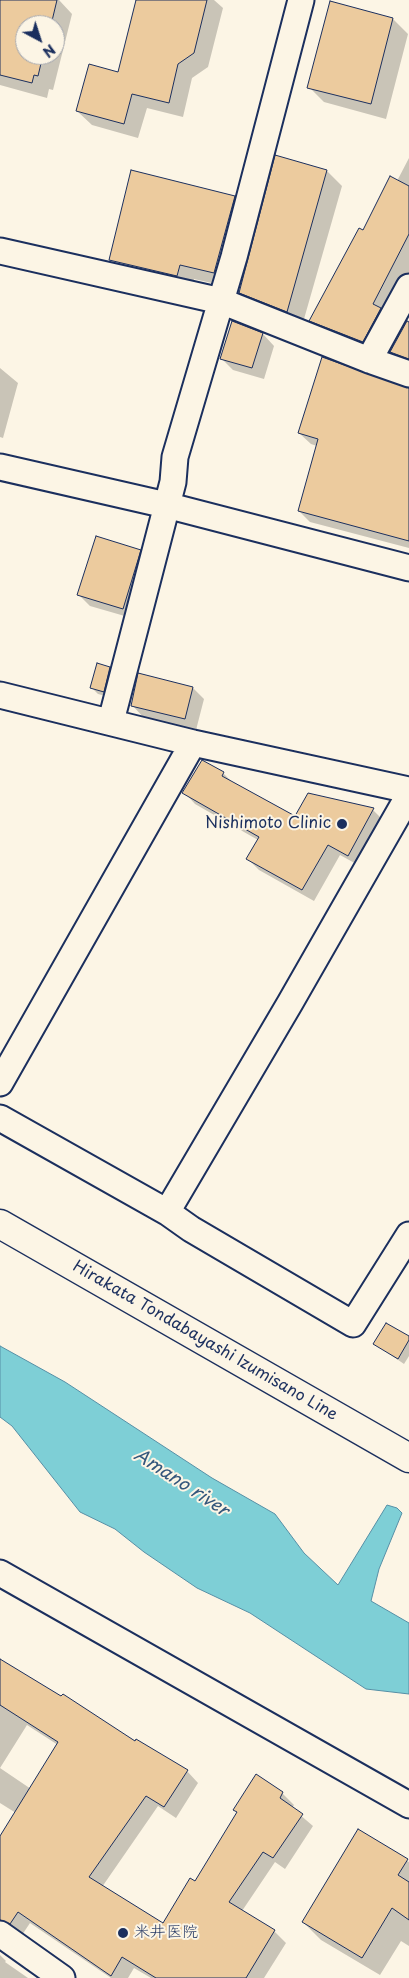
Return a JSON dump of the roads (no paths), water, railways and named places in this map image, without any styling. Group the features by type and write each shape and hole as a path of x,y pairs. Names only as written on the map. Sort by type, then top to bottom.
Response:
{"main road":[{"name":"Hirakata Tondabayashi Izumisano Line","path":"0,1224 409,1458"}],"street":[{"path":"110,721 173,482 175,457 237,248 300,0"},
{"path":"0,251 220,302 409,374"},
{"path":"369,360 409,287"},
{"path":"0,467 166,505 409,568"},
{"path":"0,694 193,743 409,790"},
{"path":"0,1083 193,743"},
{"path":"167,1212 409,795"},
{"path":"0,1118 167,1212 191,1229 353,1324 409,1236"},
{"path":"0,1573 409,1805"},
{"path":"0,1934 62,1978"}],"water":[{"name":"Amano river","path":"0,1346 65,1382 212,1478 275,1514 304,1553 338,1585 387,1505 397,1508 402,1513 379,1569 371,1601 409,1623 409,1694 366,1689 250,1613 197,1588 144,1552 115,1529 80,1512 12,1426 0,1417"}],"place":[{"name":"Nishimoto Clinic","path":"342,824"},
{"name":"米井医院","path":"123,1933"}]}
